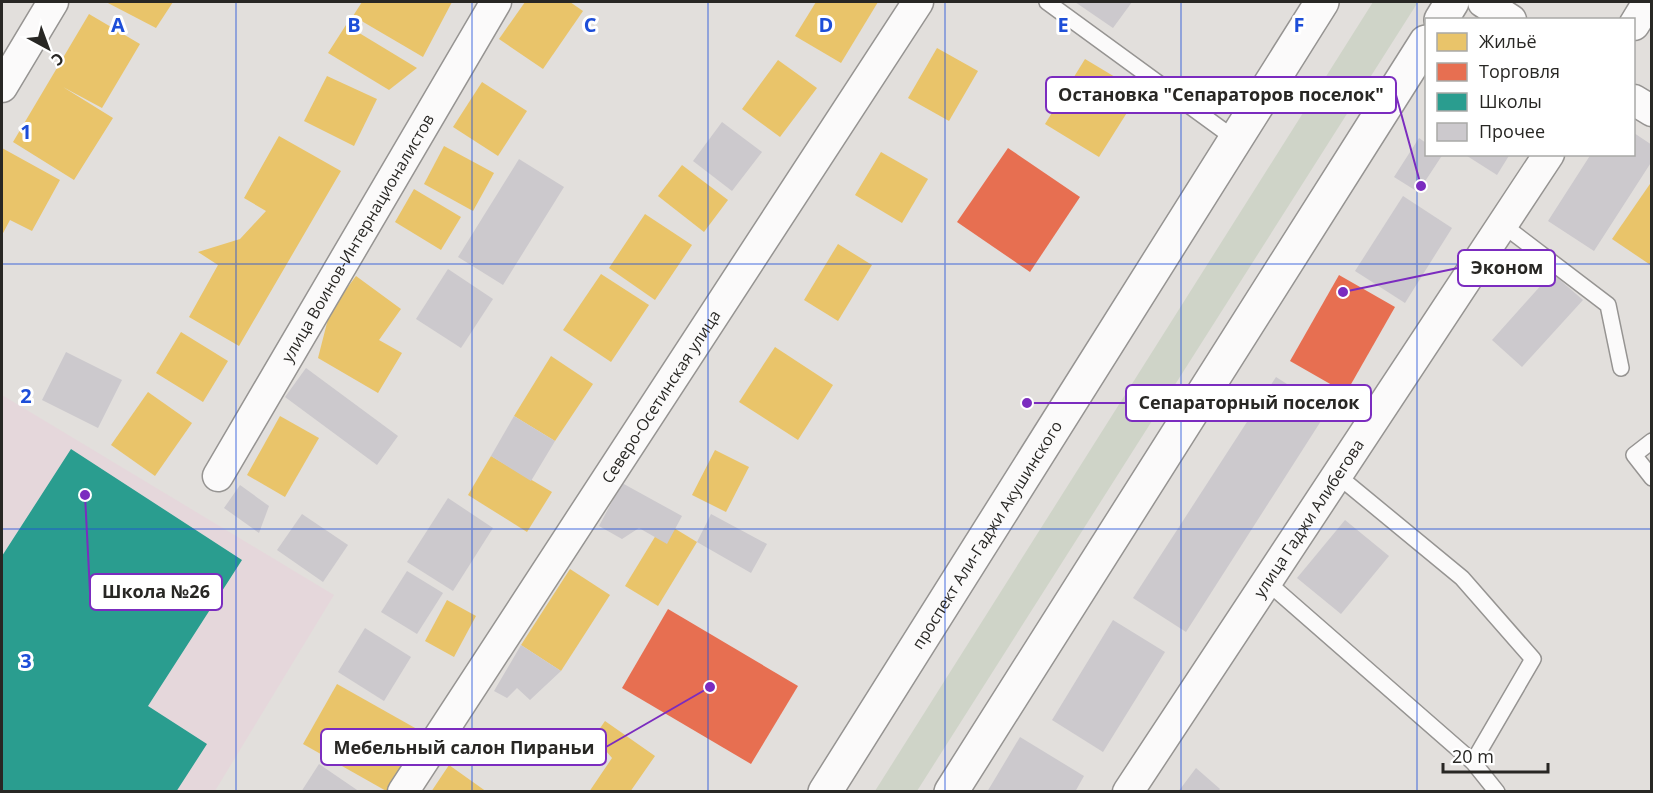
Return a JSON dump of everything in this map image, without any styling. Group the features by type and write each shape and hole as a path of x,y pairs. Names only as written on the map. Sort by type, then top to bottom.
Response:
{"main road":[{"name":"проспект Али-Гаджи Акушинского","path":"825,792 1322,2"},
{"path":"1442,18 1452,2"},
{"path":"951,792 1425,44"}],"street":[{"path":"2,87 53,2"},
{"name":"улица Воинов-Интернационалистов","path":"218,476 496,2"},
{"name":"Северо-Осетинская улица","path":"403,792 918,2"},
{"path":"1483,2 1508,18"},
{"path":"1635,23 1648,2"},
{"path":"1635,101 1652,111"},
{"name":"улица Гаджи Алибегова","path":"1128,792 1549,156"}],"lane":[{"path":"1047,2 1235,139"},
{"path":"1503,225 1608,305 1621,368"},
{"path":"1652,441 1634,455 1652,478"},
{"path":"1337,475 1462,578 1533,659 1473,762"},
{"path":"1267,582 1473,762 1497,792"}],"shaded area":[{"path":"1373,2 1418,2 917,791 875,791"},
{"path":"2,395 334,595 215,791 2,791"}],"building: Жильё":[{"path":"106,2 173,2 156,28"},
{"path":"362,2 452,2 423,57 353,16"},
{"path":"525,2 570,2 583,11 543,69 499,39"},
{"path":"816,2 878,2 841,63 795,36"},
{"path":"89,14 140,44 102,108 63,87 113,118 74,180 13,142"},
{"path":"346,25 417,68 389,90 328,53"},
{"path":"937,48 978,71 949,121 908,98"},
{"path":"1085,59 1140,92 1099,157 1045,124"},
{"path":"778,60 817,88 780,137 742,109"},
{"path":"327,76 377,99 354,146 304,121"},
{"path":"482,82 527,111 498,156 453,127"},
{"path":"279,136 341,171 239,346 189,317 218,265 198,252 240,239 266,211 244,198"},
{"path":"444,146 494,173 473,211 424,184"},
{"path":"2,148 60,180 32,231 10,220 2,235"},
{"path":"881,152 928,179 902,223 855,195"},
{"path":"682,165 728,200 704,232 658,196"},
{"path":"1652,181 1652,266 1612,239"},
{"path":"414,189 461,217 441,250 395,222"},
{"path":"645,214 692,245 655,300 609,268"},
{"path":"838,244 872,265 838,321 804,300"},
{"path":"601,274 649,305 611,362 563,330"},
{"path":"356,276 401,309 379,340 402,353 378,393 318,358 330,311"},
{"path":"181,332 228,361 203,402 156,373"},
{"path":"775,347 833,385 798,440 739,402"},
{"path":"551,356 593,384 555,441 514,416"},
{"path":"148,392 192,423 155,476 111,445"},
{"path":"280,416 319,438 285,497 247,475"},
{"path":"715,450 749,467 726,512 692,495"},
{"path":"491,456 552,492 527,532 468,495"},
{"path":"664,522 697,542 658,606 625,586"},
{"path":"570,569 610,595 561,671 521,645"},
{"path":"447,600 476,616 454,657 425,641"},
{"path":"337,684 424,733 388,792 303,744"},
{"path":"605,721 655,756 630,792 589,792 612,758 594,737"},
{"path":"449,765 487,792 431,792"}],"building: Торговля":[{"path":"1008,148 1080,197 1030,272 957,222"},
{"path":"1339,275 1395,307 1346,393 1290,361"},
{"path":"668,609 798,686 751,764 622,688"}],"building: Школы":[{"path":"71,449 242,560 148,706 207,744 176,792 2,792 2,556"}],"building: Прочее":[{"path":"1075,2 1132,2 1113,28"},
{"path":"722,122 762,152 732,191 693,161"},
{"path":"1635,134 1652,145 1652,161 1594,251 1548,221 1590,156 1635,156"},
{"path":"1419,138 1425,142 1425,156 1442,156 1418,192 1394,177"},
{"path":"1467,156 1509,156 1497,175"},
{"path":"519,159 564,187 503,285 458,257"},
{"path":"1403,196 1452,228 1405,303 1355,271"},
{"path":"448,269 493,299 461,348 416,319"},
{"path":"1552,273 1583,300 1522,367 1492,340"},
{"path":"66,352 122,380 98,428 42,400"},
{"path":"306,368 398,436 377,465 285,397"},
{"path":"1276,377 1328,410 1186,632 1133,598"},
{"path":"514,416 555,441 531,481 491,456"},
{"path":"622,483 682,516 667,544 639,528 622,539 599,526"},
{"path":"240,485 269,506 259,533 224,508"},
{"path":"448,498 493,528 453,591 407,562"},
{"path":"302,514 348,545 323,582 277,550"},
{"path":"711,514 767,544 751,573 697,542"},
{"path":"1345,520 1389,556 1341,614 1297,578"},
{"path":"407,571 443,593 417,634 381,612"},
{"path":"1113,620 1165,652 1103,752 1052,720"},
{"path":"365,628 411,657 384,701 338,672"},
{"path":"521,645 561,671 530,700 517,688 507,698 494,691"},
{"path":"1020,737 1084,776 1075,792 987,792"},
{"path":"319,764 360,792 301,792"},
{"path":"1196,768 1220,789 1218,792 1178,792"}],"place":[{"name":"Остановка \"Сепараторов поселок\"","path":"1421,186"},
{"name":"Эконом","path":"1343,292"},
{"name":"Сепараторный поселок","path":"1027,403"},
{"name":"Школа №26","path":"85,495"},
{"name":"Мебельный салон Пираньи","path":"710,687"}]}
